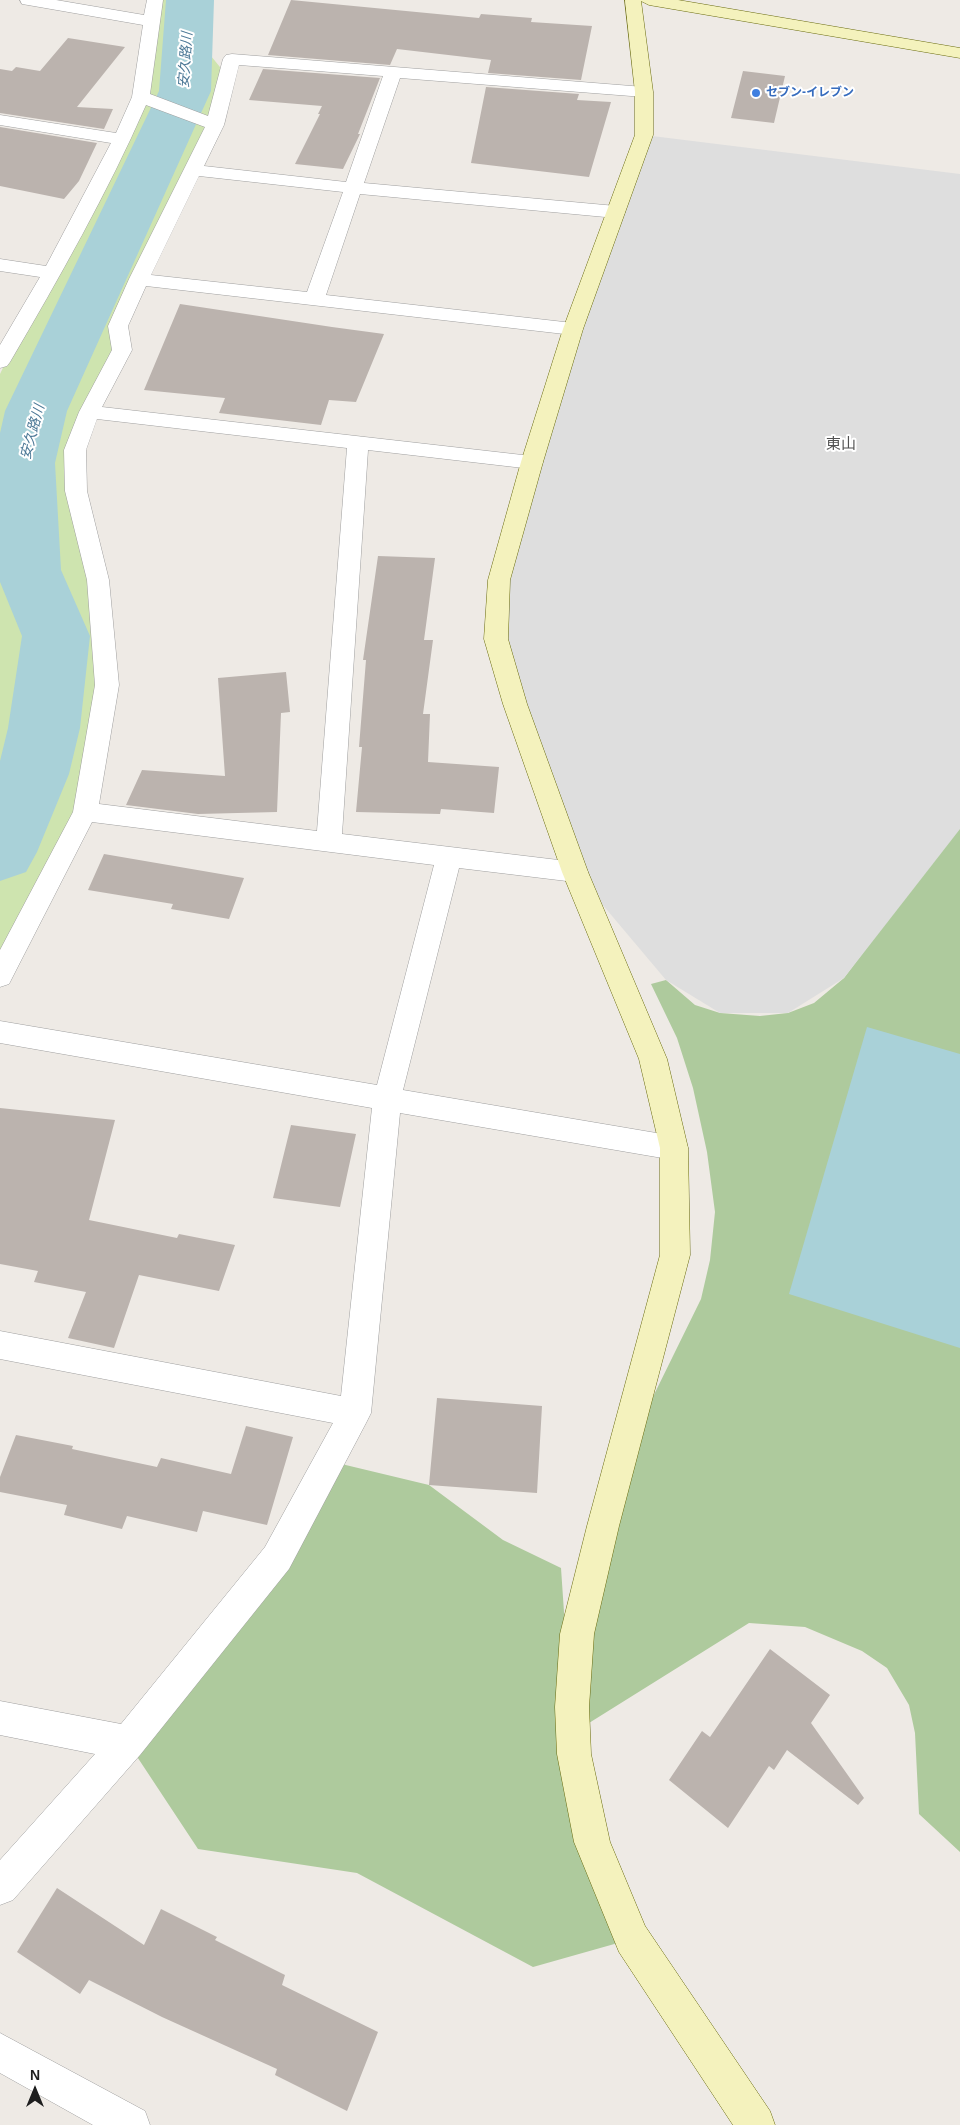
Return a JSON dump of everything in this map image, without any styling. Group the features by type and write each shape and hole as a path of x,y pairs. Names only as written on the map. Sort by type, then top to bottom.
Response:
{"street":[{"path":"28,0 153,22"},
{"path":"0,362 52,273 122,139 148,99 155,0"},
{"path":"632,0 644,92 644,135 573,329 532,462 499,580 496,639 515,704 575,872 653,1059 674,1148 675,1255 605,1518 577,1634 572,1707 574,1754 592,1842 632,1939 746,2119"},
{"path":"649,0 960,54"},
{"path":"0,976 86,812 107,685 98,580 76,491 75,450 89,412 122,350 118,326 192,170 232,59 644,92"},
{"path":"315,299 393,73"},
{"path":"148,99 209,123"},
{"path":"0,120 122,139"},
{"path":"192,170 353,188 616,212"},
{"path":"0,265 52,273"},
{"path":"139,279 573,329"},
{"path":"89,412 532,462"},
{"path":"329,842 358,442"},
{"path":"86,812 575,872"},
{"path":"0,1887 128,1743 277,1558 355,1412 387,1099 450,856"},
{"path":"0,1032 674,1148"},
{"path":"0,1345 355,1412"},
{"path":"0,1718 128,1743"},
{"path":"0,2052 130,2125"}],"green space":[{"path":"154,0 208,0 206,25 211,56 228,77 118,326 121,345 75,461 103,684 85,812 0,967 0,374 144,77"},
{"path":"960,822 960,1852 919,1814 915,1733 909,1705 887,1668 862,1651 805,1627 749,1623 573,1733 632,1939 533,1967 357,1873 198,1849 128,1743 329,1461 429,1485 503,1540 561,1568 572,1730 618,1468 701,1299 710,1260 715,1212 707,1152 693,1088 677,1038 651,984 666,980 695,1005 720,1013 760,1016 788,1013 814,1003 844,978"}],"shaded area":[{"path":"644,135 960,174 960,829 844,978 788,1013 720,1013 666,980 575,872 506,673 506,555"}],"water":[{"path":"867,1027 960,1054 960,1348 789,1294"}],"building":[{"path":"291,0 479,18 481,14 532,18 531,22 592,26 581,80 488,73 491,60 397,49 390,65 268,55"},
{"path":"68,38 125,47 77,107 113,109 104,129 0,113 0,69 12,71 16,67 40,71"},
{"path":"263,69 380,78 358,134 360,134 343,169 295,164 320,114 318,114 322,106 249,100"},
{"path":"743,71 785,76 774,123 731,118"},
{"path":"486,87 579,94 577,100 611,102 589,177 471,163"},
{"path":"0,127 97,143 79,181 64,199 0,186"},
{"path":"180,304 384,334 356,402 329,400 321,425 219,413 225,398 144,390"},
{"path":"378,556 435,558 424,640 433,640 423,714 430,714 428,762 499,767 494,813 441,809 440,814 356,812 362,747 359,747 366,660 363,660"},
{"path":"286,672 290,712 281,713 277,812 198,814 126,805 142,770 225,776 218,678"},
{"path":"104,854 244,878 229,919 171,909 173,904 88,890"},
{"path":"0,1108 115,1120 89,1220 177,1238 179,1234 235,1245 219,1291 139,1275 114,1348 68,1338 86,1292 34,1282 38,1271 0,1264"},
{"path":"291,1125 356,1134 340,1207 273,1198"},
{"path":"437,1398 542,1406 537,1493 429,1485"},
{"path":"246,1426 293,1437 267,1525 203,1511 197,1532 127,1516 122,1529 64,1515 67,1505 0,1492 0,1477 16,1435 73,1446 72,1449 157,1467 161,1458 231,1474"},
{"path":"770,1649 830,1695 811,1723 864,1798 858,1805 787,1750 774,1770 769,1766 728,1828 669,1780 702,1731 710,1737"},
{"path":"57,1888 144,1945 161,1909 217,1937 215,1940 285,1975 282,1985 378,2032 347,2111 275,2075 277,2069 162,2017 89,1980 80,1994 17,1952"}],"waterway":[{"name":"安久路川","path":"0,852 33,774 44,728 56,636 28,570 24,463 36,411 185,91 190,0"}],"place":[{"name":"セブン-イレブン","path":"756,93"}],"district":[{"name":"東山","path":"841,445"}]}
